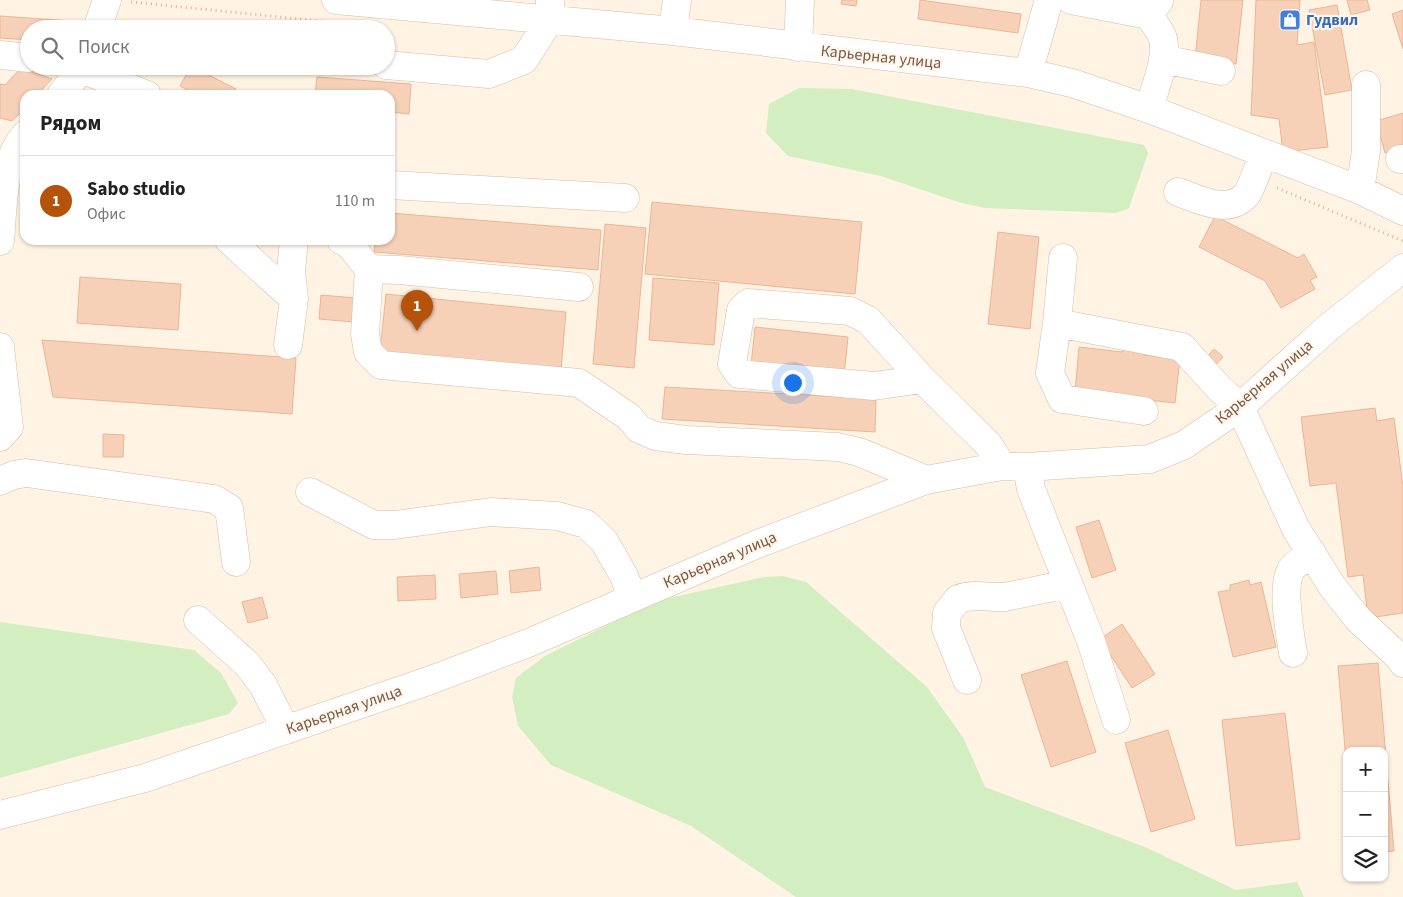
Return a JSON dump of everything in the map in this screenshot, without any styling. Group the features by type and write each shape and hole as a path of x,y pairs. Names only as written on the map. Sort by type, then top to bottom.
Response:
{"street":[{"path":"103,20 115,0"},
{"path":"673,31 677,0"},
{"path":"798,47 800,0"},
{"path":"1028,73 1049,0"},
{"path":"1071,0 1154,7 1163,40 1163,59 1148,109"},
{"path":"395,66 489,74 524,60 550,10"},
{"name":"Карьерная улица","path":"332,11 550,10 673,31 1028,73 1072,83 1148,109 1360,190 1403,211"},
{"path":"0,55 20,57"},
{"path":"1163,59 1221,71"},
{"path":"64,90 75,75"},
{"path":"99,75 135,90"},
{"path":"1360,190 1366,151 1366,85"},
{"path":"0,241 3,196 8,165 20,141"},
{"path":"1178,192 1219,206 1235,203 1247,194 1264,154"},
{"path":"395,185 626,198"},
{"path":"234,245 294,299"},
{"path":"288,345 294,299 291,271 294,245"},
{"path":"350,245 369,269 365,334 368,352 381,365 579,384 629,417 639,429 655,436 686,440 838,447 859,452 926,480"},
{"path":"1063,258 1050,373 1062,399 1144,411"},
{"name":"Карьерная улица","path":"0,816 144,778 431,680 531,642 755,545 926,480 1015,467 1150,459 1184,445 1240,407 1330,327 1403,268"},
{"path":"369,269 399,270 579,287"},
{"path":"922,379 874,386 739,374 732,364 741,310 748,303 850,311 868,320 922,379 988,444 1015,467 1031,489 1091,641 1116,720"},
{"path":"1057,323 1182,347 1218,388 1240,407 1296,529 1332,586 1358,619 1403,663"},
{"path":"0,347 3,430"},
{"path":"0,481 14,475 26,473 214,499 229,508 236,562"},
{"path":"310,492 374,525 395,525 491,512 557,516 586,524 604,541 624,576 632,597"},
{"path":"1292,653 1286,580 1292,569 1312,553"},
{"path":"967,680 946,628 947,613 958,599 973,595 995,598 1006,597 1068,584"},
{"path":"198,620 247,664 262,686 286,730"}],"path":[{"path":"115,0 332,11"},
{"path":"1253,179 1403,241"}],"green space":[{"path":"799,88 851,89 1144,145 1148,153 1129,208 1116,213 985,208 958,202 881,176 788,156 766,133 769,104"},
{"path":"783,576 806,582 927,687 964,739 985,787 1145,847 1236,890 1297,882 1304,897 796,897 691,826 551,765 518,726 512,697 516,678 545,656 656,601 764,577"},
{"path":"0,622 194,650 221,673 238,703 229,714 0,778"}],"building":[{"path":"842,0 857,0 856,6 841,4"},
{"path":"920,0 1021,14 1018,33 918,19"},
{"path":"1201,0 1243,0 1236,64 1195,59"},
{"path":"1256,0 1300,0 1297,45 1314,42 1328,147 1283,152 1279,119 1251,115"},
{"path":"1347,0 1367,0 1370,10 1351,15"},
{"path":"1337,5 1352,90 1325,95 1309,10"},
{"path":"1403,10 1403,49 1392,14"},
{"path":"0,16 58,20 20,20 20,39 0,38"},
{"path":"20,69 20,75 41,75 52,79 42,90 20,90 20,113 12,121 0,118 0,84 5,85"},
{"path":"186,75 209,75 236,89 188,90 180,86"},
{"path":"317,77 411,84 409,114 395,113 395,90 316,90"},
{"path":"1403,113 1403,148 1385,153 1376,121"},
{"path":"652,202 862,222 855,294 645,274"},
{"path":"395,213 601,230 598,270 374,252 375,245 395,245"},
{"path":"1215,216 1298,258 1304,254 1317,277 1310,280 1315,289 1281,308 1265,281 1199,247"},
{"path":"605,224 646,228 634,368 593,364"},
{"path":"998,232 1039,237 1030,329 988,324"},
{"path":"80,277 181,284 178,330 77,323"},
{"path":"653,278 719,283 714,345 649,340"},
{"path":"386,294 566,312 561,370 380,351"},
{"path":"321,295 356,298 353,322 319,319"},
{"path":"755,327 848,337 844,376 751,366"},
{"path":"42,340 296,358 292,414 53,397"},
{"path":"1123,344 1143,347 1142,355 1180,359 1175,403 1075,392 1079,347 1122,352"},
{"path":"1214,349 1223,357 1212,369 1204,360"},
{"path":"665,387 876,399 875,432 662,419"},
{"path":"1375,408 1377,421 1394,418 1403,487 1403,613 1368,618 1363,575 1348,577 1336,483 1310,486 1301,417"},
{"path":"103,434 124,435 123,457 103,457"},
{"path":"1099,520 1116,570 1092,578 1076,527"},
{"path":"539,567 541,590 511,593 509,571"},
{"path":"496,571 498,594 461,598 459,574"},
{"path":"435,575 436,599 398,601 397,577"},
{"path":"1249,580 1250,585 1261,582 1276,647 1233,657 1218,592 1230,590 1230,585"},
{"path":"262,597 268,618 248,623 242,602"},
{"path":"1122,624 1155,674 1132,688 1100,639"},
{"path":"1067,661 1096,752 1051,767 1021,675"},
{"path":"1378,663 1385,747 1345,747 1338,666"},
{"path":"1285,713 1300,839 1236,846 1222,720"},
{"path":"1168,730 1195,819 1151,832 1125,743"},
{"path":"1388,780 1394,851 1388,852"}],"place":[{"name":"Гудвил","path":"1290,20"},
{"name":"Sabo studio","path":"417,331"}]}
